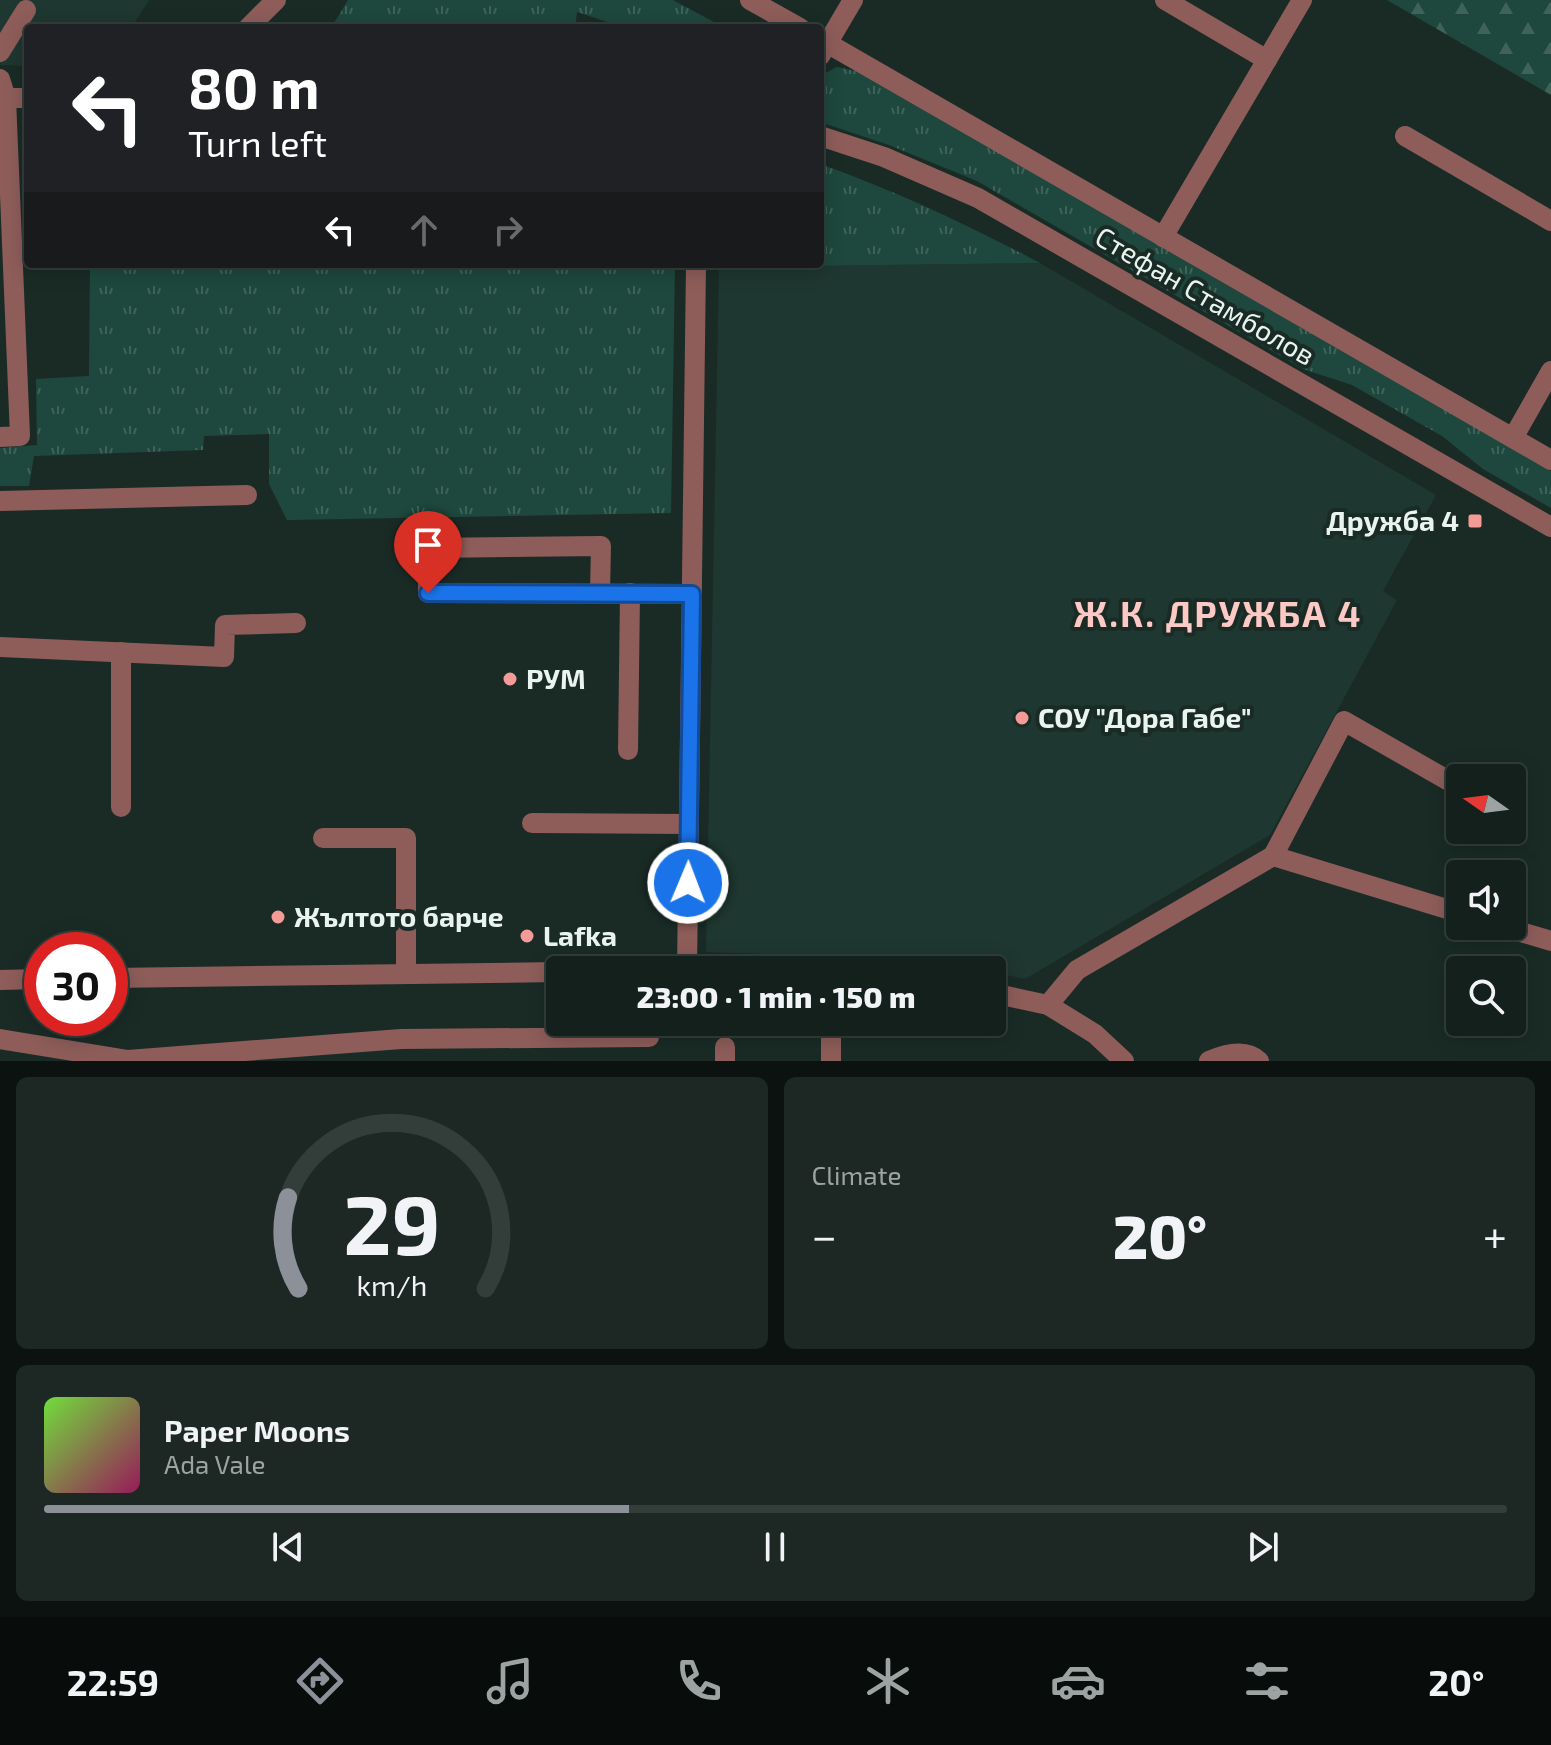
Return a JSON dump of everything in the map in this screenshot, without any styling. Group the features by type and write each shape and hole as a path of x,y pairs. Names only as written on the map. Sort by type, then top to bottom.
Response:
{"street":[{"path":"252,24 276,0"},
{"path":"750,0 793,24"},
{"path":"824,43 853,0"},
{"path":"1165,0 1267,60"},
{"path":"1163,237 1302,0"},
{"path":"0,52 26,10"},
{"path":"824,47 1551,460"},
{"path":"0,437 20,436 8,355 18,157 2,92 24,97"},
{"path":"1405,136 1551,221"},
{"name":"Стефан Стамболов","path":"824,137 884,157 978,198 1551,527"},
{"path":"687,956 696,268"},
{"path":"1513,438 1551,371"},
{"path":"0,501 247,495"},
{"path":"600,593 601,546 428,548 428,593 692,594"},
{"path":"628,750 630,593"},
{"path":"0,647 224,657 225,625 296,623"},
{"path":"121,652 121,807"},
{"path":"1048,1005 1077,970 1273,856 1344,721 1446,779"},
{"path":"532,823 689,824"},
{"path":"323,838 406,838 406,974"},
{"path":"1273,856 1446,909"},
{"path":"1526,934 1551,941"},
{"path":"128,978 546,972"},
{"path":"0,980 24,979"},
{"path":"1006,996 1048,1005 1095,1034 1124,1061"},
{"path":"831,1036 831,1061"},
{"path":"0,1039 128,1060 181,1055 214,1058 401,1039 649,1037"},
{"path":"1209,1061 1244,1053 1259,1061"}],"shaded area":[{"path":"0,0 149,0 134,24 24,24 24,66 0,65"},
{"name":"СОУ \"Дора Габе\"","path":"1040,263 1436,495 1383,591 1397,600 1270,835 1025,979 1006,975 1006,956 820,956 706,952 719,268"}],"green space":[{"path":"348,0 673,0 718,24 614,24 577,12 576,24 333,24"},
{"path":"1387,0 1551,0 1551,95"},
{"path":"837,67 860,72 1551,471 1551,508 1483,469 1442,436 1352,385 1303,369 977,181 889,145 824,123 824,74"},
{"path":"824,166 932,209 1040,263 824,266"},
{"path":"90,268 675,268 671,513 287,520 269,484 269,434 204,436 203,450 34,456 29,486 0,486 0,448 37,445 36,379 89,376"}],"place":[{"name":"Дружба 4","path":"1475,521"},
{"name":"РУМ","path":"510,679"},
{"name":"СОУ \"Дора Габе\"","path":"1022,718"},
{"name":"Жълтото барче","path":"278,917"},
{"name":"Lafka","path":"527,936"}],"district":[{"name":"Ж.К. ДРУЖБА 4","path":"1218,614"}],"route":[{"path":"428,593 692,594 688,883"}]}
